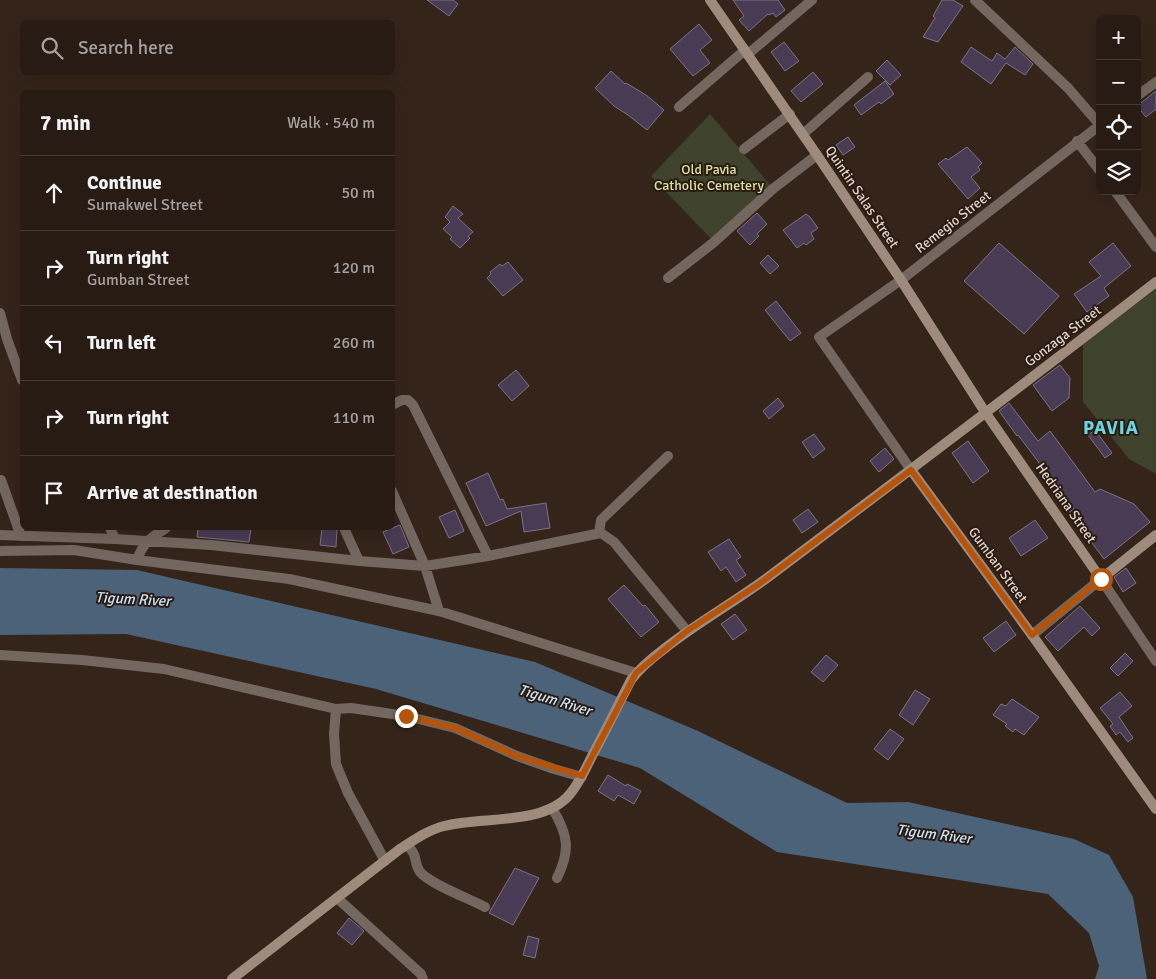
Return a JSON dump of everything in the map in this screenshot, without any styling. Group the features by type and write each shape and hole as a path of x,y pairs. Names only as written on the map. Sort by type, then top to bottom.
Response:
{"street":[{"name":"Quintin Salas Street","path":"710,0 790,114 901,280 986,412"},
{"path":"679,107 812,0"},
{"path":"975,0 1068,88 1096,120"},
{"path":"803,134 868,77"},
{"path":"1141,93 1156,82"},
{"path":"744,149 790,114"},
{"name":"Remegio Street","path":"819,337 901,280 1096,128"},
{"path":"1077,141 1096,166"},
{"path":"668,278 713,242 774,188 817,155"},
{"path":"1118,195 1156,247"},
{"name":"Gonzaga Street","path":"634,677 687,631 759,584 1156,282"},
{"path":"0,313 3,341 20,376"},
{"name":"Gumban Street","path":"819,337 911,470 1155,804"},
{"path":"395,404 402,400 408,400 413,405 488,556"},
{"name":"Hedriana Street","path":"986,412 1156,661"},
{"path":"599,533 601,520 668,456"},
{"path":"1,480 21,536"},
{"path":"395,498 425,566 439,611"},
{"path":"111,530 115,539"},
{"path":"137,560 146,541 163,530"},
{"path":"345,530 359,561"},
{"path":"0,535 211,545 425,566 488,556 599,533 608,536 614,542 687,631"},
{"path":"1032,635 1156,535"},
{"path":"0,551 74,550 289,579 439,611 634,677 570,795 552,808 528,815 445,826 429,832 384,861 232,979"},
{"path":"0,655 82,660 164,669 336,708 351,708 406,716 455,728 517,756 584,772"},
{"path":"336,708 334,734 336,764 348,793 384,861"},
{"path":"552,808 563,828 567,846 566,857 558,878"},
{"path":"407,845 414,852 418,868 422,874 485,907"},
{"path":"337,898 421,974 423,979"}],"green space":[{"name":"Old Pavia Catholic Cemetery","path":"710,114 772,187 712,240 651,176"},
{"path":"1156,289 1156,474 1129,459 1083,402 1083,344"}],"water":[{"name":"Tigum River","path":"0,568 137,570 535,662 698,731 847,803 908,802 1074,839 1109,855 1133,897 1147,979 1095,979 1099,966 1089,933 1048,894 777,852 640,768 376,689 126,634 0,635"}],"building":[{"path":"427,0 453,0 458,4 449,16"},
{"path":"733,0 778,0 785,10 776,17 773,13 768,14 749,31 739,20 744,16"},
{"path":"942,0 953,0 963,6 938,42 923,37 935,18 933,16"},
{"path":"699,24 712,40 700,50 710,63 693,76 670,49"},
{"path":"784,42 799,61 785,71 771,52"},
{"path":"971,47 992,61 997,53 1005,59 1015,47 1033,64 1025,75 1006,63 991,84 961,62"},
{"path":"887,60 901,75 890,85 876,71"},
{"path":"611,71 625,84 646,95 664,110 647,130 614,106 595,88"},
{"path":"813,72 823,84 801,102 791,91"},
{"path":"885,81 894,94 861,115 854,105"},
{"path":"1156,91 1156,109 1146,117 1141,111 1141,103"},
{"path":"848,137 855,147 843,155 836,145"},
{"path":"967,147 982,163 978,167 980,170 971,177 980,188 968,199 938,164 946,158 948,160"},
{"path":"453,206 463,214 458,218 473,232 460,248 443,229 450,222 445,217"},
{"path":"757,213 767,224 750,245 737,231"},
{"path":"806,214 818,228 811,233 814,239 806,245 804,243 797,248 783,230"},
{"path":"999,243 1059,296 1024,334 964,281"},
{"path":"1113,243 1131,266 1104,288 1109,296 1087,312 1074,294 1101,276 1089,262"},
{"path":"768,255 779,266 770,274 760,263"},
{"path":"508,262 523,280 503,296 487,278 491,274 490,272 500,264 502,266"},
{"path":"776,301 801,333 790,341 765,310"},
{"path":"1060,365 1070,378 1069,398 1052,411 1033,385"},
{"path":"516,370 529,386 512,401 498,385"},
{"path":"778,398 784,406 769,419 763,411"},
{"path":"1009,403 1038,441 1050,431 1095,492 1100,489 1134,504 1150,522 1104,559 1069,512 1074,509 999,411"},
{"path":"1095,430 1112,453 1105,458 1088,435"},
{"path":"814,434 825,449 813,458 802,442"},
{"path":"968,441 989,471 973,483 952,453"},
{"path":"885,448 894,459 879,472 870,461"},
{"path":"488,473 500,500 503,499 507,509 546,503 550,528 524,532 521,511 486,526 466,483"},
{"path":"808,509 818,522 802,533 793,520"},
{"path":"455,510 464,531 449,538 439,517"},
{"path":"1035,520 1048,538 1021,556 1009,538"},
{"path":"400,525 409,547 393,554 383,532 395,530 395,527"},
{"path":"198,530 251,530 249,542 197,537"},
{"path":"322,530 337,530 336,547 320,545"},
{"path":"729,539 741,557 736,560 746,575 736,582 726,567 721,571 708,552"},
{"path":"1126,568 1136,583 1123,592 1114,577"},
{"path":"624,585 643,606 645,605 659,622 641,637 608,599"},
{"path":"1080,606 1100,628 1092,636 1084,627 1058,651 1045,637"},
{"path":"735,614 747,630 733,640 721,624"},
{"path":"1006,621 1016,635 994,652 983,638"},
{"path":"1125,653 1133,661 1118,676 1110,668"},
{"path":"826,655 838,665 823,682 811,672"},
{"path":"915,690 930,699 913,725 899,715"},
{"path":"1120,692 1132,706 1119,717 1133,738 1128,742 1120,732 1116,735 1110,726 1113,724 1100,708"},
{"path":"1012,699 1039,717 1024,735 1015,729 1013,732 1005,726 1007,724 993,715 1001,704 1006,706"},
{"path":"890,729 904,739 888,760 874,749"},
{"path":"608,775 626,786 627,784 641,791 634,804 618,795 614,801 598,791"},
{"path":"515,868 539,878 513,925 489,913"},
{"path":"349,918 364,931 352,945 337,933"},
{"path":"528,936 539,939 535,958 523,955"}],"district":[{"name":"PAVIA","path":"1111,428"}],"route":[{"path":"406,716 455,728 481,738 517,756 554,769 582,776 631,680 652,658 687,631 759,584 911,470 1032,635 1101,579"}]}
